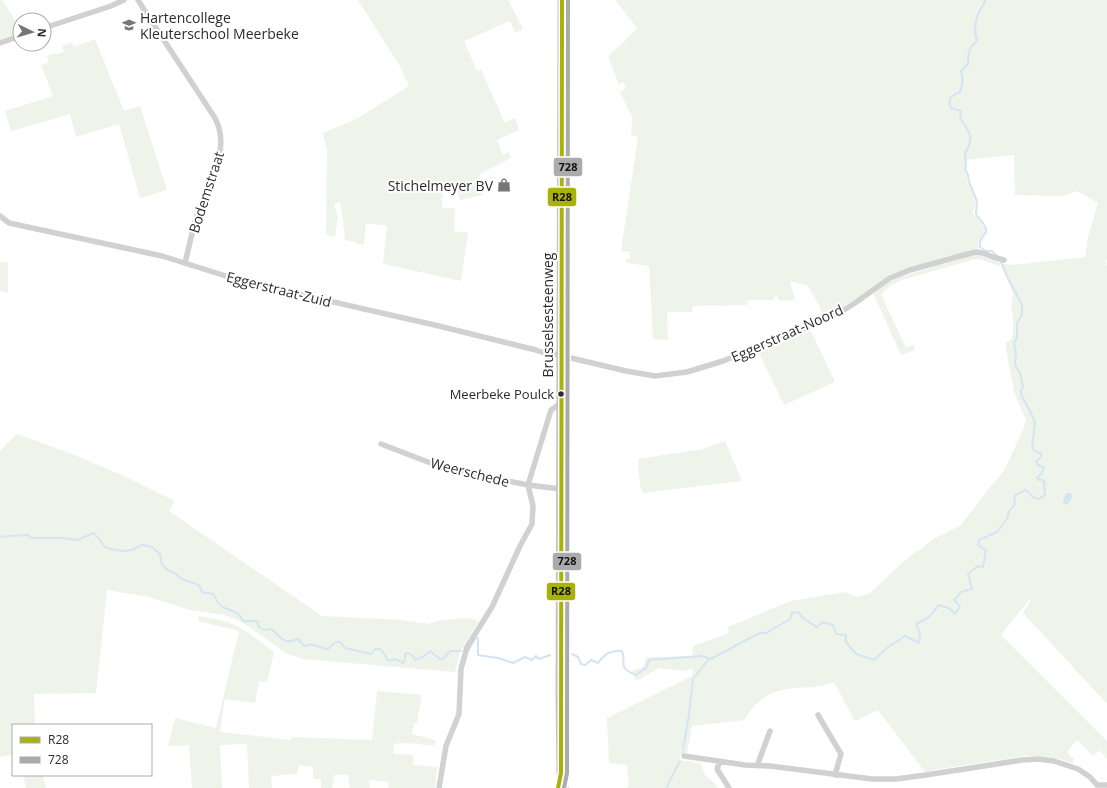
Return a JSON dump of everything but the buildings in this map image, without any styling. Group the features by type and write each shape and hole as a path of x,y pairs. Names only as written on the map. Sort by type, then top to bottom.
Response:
{"main road":[{"name":"Brusselsesteenweg","path":"561,773 560,489 562,0"},
{"path":"558,788 561,773"},
{"path":"561,773 564,788"}],"street":[{"path":"52,25 111,6 124,0"},
{"name":"Bodemstraat","path":"138,0 215,118 220,134 220,152 195,222 185,263"},
{"path":"0,43 12,39"},
{"name":"Eggerstraat-Zuid","path":"0,216 9,224 162,256 263,287 433,324 548,354 561,356"},
{"name":"Eggerstraat-Noord","path":"561,356 655,376 687,372 723,361 815,324 856,303 890,278 910,270 976,252 1004,260"},
{"path":"439,788 446,746 459,714 461,669 466,652 470,640 492,608 513,561 532,524 533,506 528,485 551,410 561,403"},
{"name":"Weerschede","path":"381,444 428,462 484,476 528,485 560,489"},
{"path":"818,715 842,754 835,775"},
{"path":"757,766 770,731"},
{"path":"684,756 872,779 896,779 1022,760 1039,759 1054,761 1078,769 1090,777 1096,786 1106,784"},
{"path":"720,761 717,769 729,788"}],"shaded area":[{"path":"0,0 2,0 12,15 12,36 0,40"},
{"path":"358,0 508,0 523,29 515,33 510,21 464,41 477,71 481,70 505,123 515,118 519,130 497,140 503,155 509,152 511,158 479,174 483,195 460,200 456,185 443,188 442,208 455,208 454,231 468,233 461,281 383,264 387,226 366,223 364,245 345,240 340,202 334,204 338,218 335,236 326,235 327,150 323,133 358,118 409,86 401,68"},
{"path":"615,0 1107,0 1107,260 1105,260 1107,266 1107,704 1023,613 1031,600 1029,600 1001,635 1107,741 1107,759 1099,750 1093,756 1077,740 1067,752 1074,759 1073,763 1051,757 1025,756 925,772 878,710 855,721 834,682 821,686 780,690 768,695 757,703 744,720 692,726 687,754 681,754 679,760 700,763 705,775 718,787 716,788 626,788 629,786 627,765 609,763 607,718 692,676 693,668 685,671 659,668 637,681 631,672 643,667 646,658 692,656 693,646 729,633 728,627 791,601 845,592 857,597 869,594 914,553 923,548 933,539 960,526 1004,471 1023,430 1026,420 1014,392 1005,343 1011,340 1013,334 1013,315 1011,309 1013,294 1000,263 1013,265 1085,257 1088,237 1098,203 1077,191 1063,196 1015,195 1014,155 966,160 967,182 976,201 973,213 985,230 978,243 979,248 892,274 856,299 823,317 820,307 808,286 790,281 795,300 779,301 777,296 774,297 774,300 748,300 747,305 693,306 692,312 667,312 668,340 653,339 649,266 626,263 626,259 630,259 630,252 621,251 638,137 631,135 632,116 620,93 626,87 623,82 619,85 608,56 637,28"},
{"path":"95,39 124,111 140,106 167,190 140,198 119,124 76,137 70,114 11,131 5,111 53,96 41,65 49,62 47,56 64,52 62,46 72,42 74,47"},
{"path":"977,254 1000,263 999,266 979,259 972,260 902,280 891,285 881,294 906,348 913,345 915,350 901,355 873,293 897,278"},
{"path":"0,262 8,263 8,293 0,291"},
{"path":"811,331 835,382 784,405 758,351"},
{"path":"17,434 97,464 175,501 169,511 322,616 401,620 428,624 442,620 468,618 479,621 460,652 455,672 302,659 286,653 242,622 224,615 190,610 149,597 107,590 96,693 34,694 35,724 12,724 12,755 0,757 0,451"},
{"path":"725,441 742,481 643,493 640,486 638,459 703,449"},
{"path":"199,616 232,624 254,636 274,652 267,682 259,681 255,703 225,699 220,732 291,740 291,737 372,740 377,691 422,695 417,723 414,723 412,734 435,740 436,742 434,745 404,743 394,744 393,754 413,755 413,765 437,767 435,788 389,788 388,782 369,780 370,788 350,788 348,775 334,775 332,788 321,788 321,779 313,779 313,767 299,765 297,774 271,776 272,788 249,788 247,744 220,745 222,788 192,788 189,745 168,746 175,718 216,728 239,631 198,621"},
{"path":"23,776 43,776 46,788 26,788"}],"water":[{"path":"1066,493 1071,493 1072,497 1070,502 1066,505 1063,501"}],"waterway":[{"path":"985,0 976,20 975,31 977,40 970,50 968,64 961,71 961,88 959,93 950,98 949,103 951,108 961,111 960,118 970,135 970,143 965,153 965,169 977,201 977,216 986,229 986,232 980,241 980,247 986,251 992,251 997,256"},
{"path":"572,654 578,657 581,664 585,665 591,660 598,663 603,657 611,652 622,651 624,667 626,670 636,675 646,668 649,660 701,656 711,659 760,633 766,633 790,619 792,613 798,612 804,619 817,627 823,622 833,625 836,634 846,635 846,642 856,654 874,660 888,647 905,636 919,643 920,633 916,624 929,617 939,605 949,608 955,614 960,606 954,600 961,592 972,589 968,574 978,566 983,567 986,550 978,545 979,540 997,532 1007,519 1009,511 1014,506 1015,495 1026,490 1034,498 1039,499 1045,495 1044,481 1037,478 1042,473 1044,468 1036,462 1041,457 1041,454 1035,451 1032,447 1035,423 1021,395 1023,387 1020,373 1015,362 1016,353 1014,343 1017,337 1017,323 1022,315 1022,305 1000,260"},
{"path":"0,536 28,535 31,538 62,538 77,540 94,533 106,548 123,551 132,550 142,545 152,547 160,554 162,565 169,571 175,573 180,578 199,585 202,592 213,594 220,605 239,614 243,621 257,621 259,627 264,630 271,629 285,641 298,639 304,646 314,645 328,649 335,642 340,642 345,648 371,654 375,649 380,649 388,661 395,659 403,663 405,660 405,654 408,653 413,656 415,660 423,657 430,651 440,659 443,659 450,651 461,651"},
{"path":"468,651 476,637 478,639 478,655 498,658 513,663 525,657 532,660 536,656 539,659 550,655"},
{"path":"683,750 693,679 709,659"},
{"path":"666,788 680,761"}],"transit line":[{"name":"R28","path":"558,788 561,773 562,0"},
{"name":"728","path":"564,788 567,773 568,0"}],"place":[{"name":"Hartencollege Kleuterschool Meerbeke","path":"129,25"},
{"name":"Stichelmeyer BV","path":"504,185"},
{"name":"Meerbeke Poulck","path":"561,394"}]}
